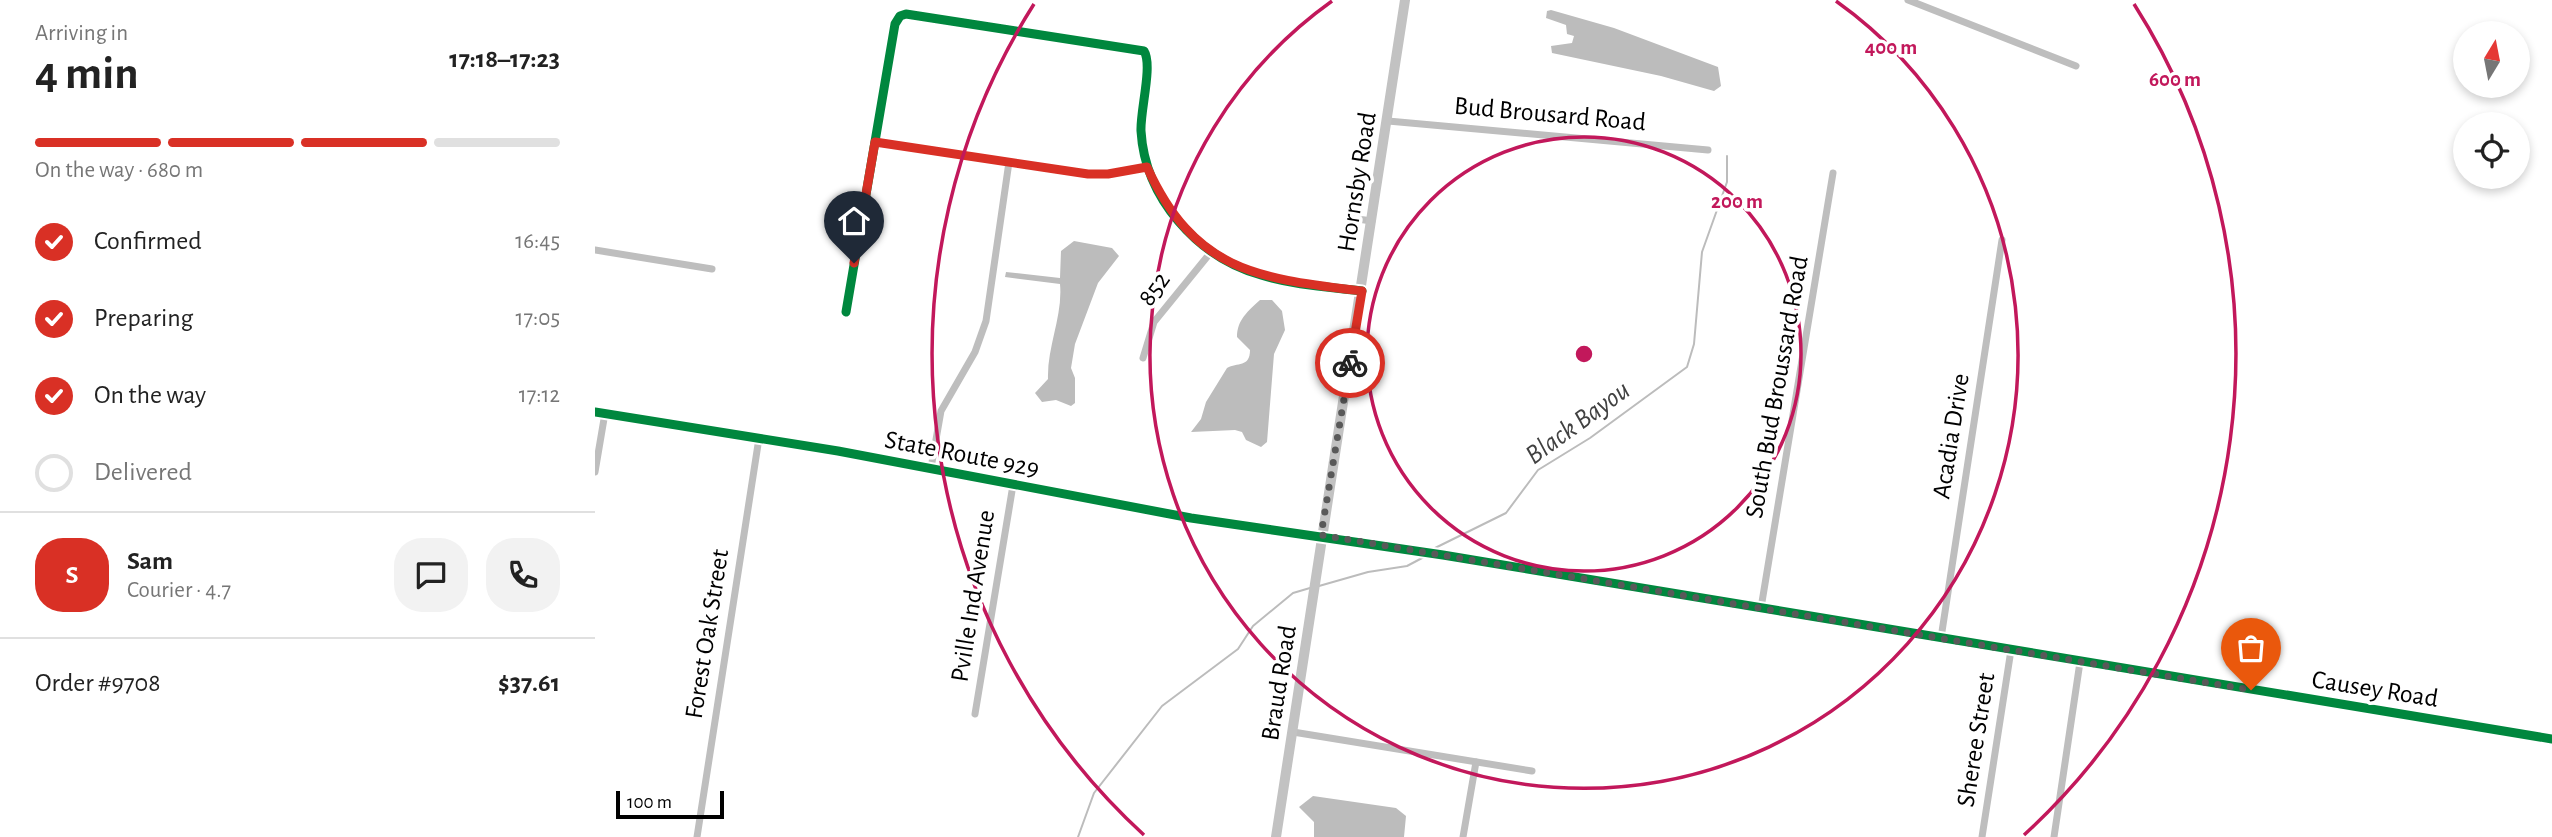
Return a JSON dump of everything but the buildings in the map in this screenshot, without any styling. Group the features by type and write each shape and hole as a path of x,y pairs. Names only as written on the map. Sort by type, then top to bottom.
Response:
{"street":[{"name":"Hornsby Road","path":"1321,535 1362,291 1405,0"},
{"path":"1908,0 2076,66"},
{"path":"846,312 895,24 903,14 1145,51 1147,64 1141,120 1147,167 1170,210 1211,252 1261,275 1362,291"},
{"name":"Bud Brousard Road","path":"1388,121 1708,150"},
{"path":"875,142 1088,174 1123,172 1147,167"},
{"path":"931,468 941,411 975,352 986,321 1009,162"},
{"name":"South Bud Broussard Road","path":"1761,608 1833,173"},
{"path":"1350,218 1372,221"},
{"name":"Acadia Drive","path":"1941,638 2002,240"},
{"path":"595,250 712,269"},
{"name":"852","path":"1143,358 1154,322 1211,252"},
{"path":"595,472 600,413"},
{"name":"State Route 929","path":"600,413 931,468 1191,518 1321,535"},
{"name":"Forest Oak Street","path":"697,837 759,438"},
{"name":"Pville Ind Avenue","path":"975,714 1013,485"},
{"name":"Causey Road","path":"1321,535 2552,739"},
{"name":"Braud Road","path":"1276,837 1321,535"},
{"name":"Sheree Street","path":"1982,837 2011,650"},
{"path":"2054,837 2080,662"},
{"path":"1293,732 1532,771"},
{"path":"1463,837 1476,762"}],"shaded area":[{"path":"1547,11 1614,28 1718,67 1721,86 1714,91 1661,76 1552,53 1551,46 1572,43 1574,36 1567,34 1566,25 1546,18"},
{"path":"1074,241 1112,248 1119,256 1098,283 1075,344 1071,368 1075,378 1075,403 1071,406 1056,400 1042,402 1035,393 1048,379 1060,284 1005,277 1006,272 1060,278 1061,251"},
{"path":"1260,300 1272,300 1282,311 1285,330 1274,354 1267,442 1261,447 1246,440 1242,432 1235,430 1191,432 1201,419 1206,402 1227,368 1248,360 1250,350 1237,337 1237,331 1244,316"},
{"path":"1313,796 1396,808 1406,816 1404,837 1314,837 1314,822 1299,807"}],"waterway":[{"name":"Black Bayou","path":"1433,549 1506,513 1538,470 1590,438 1687,367 1694,344 1702,252 1727,182 1727,156"},
{"name":"Black Bayou","path":"1319,586 1368,572 1407,566 1424,557"},
{"name":"Black Bayou","path":"1078,837 1094,793 1162,706 1238,649 1253,626 1293,593 1310,588"}],"cycle path":[{"path":"846,312 895,24 900,16 906,14 1144,51 1147,77 1141,131 1145,156 1152,179 1179,221 1196,239 1216,254 1261,275 1285,281 1362,291"},
{"path":"595,412 838,451 1191,518 1443,555 2552,739"}],"way so far":[{"path":"1350,363 1321,535 2251,690"}],"route":[{"path":"854,263 875,142 1088,174 1108,174 1147,167 1170,210 1192,234 1227,262 1249,272 1285,281 1362,291 1350,363"}]}
